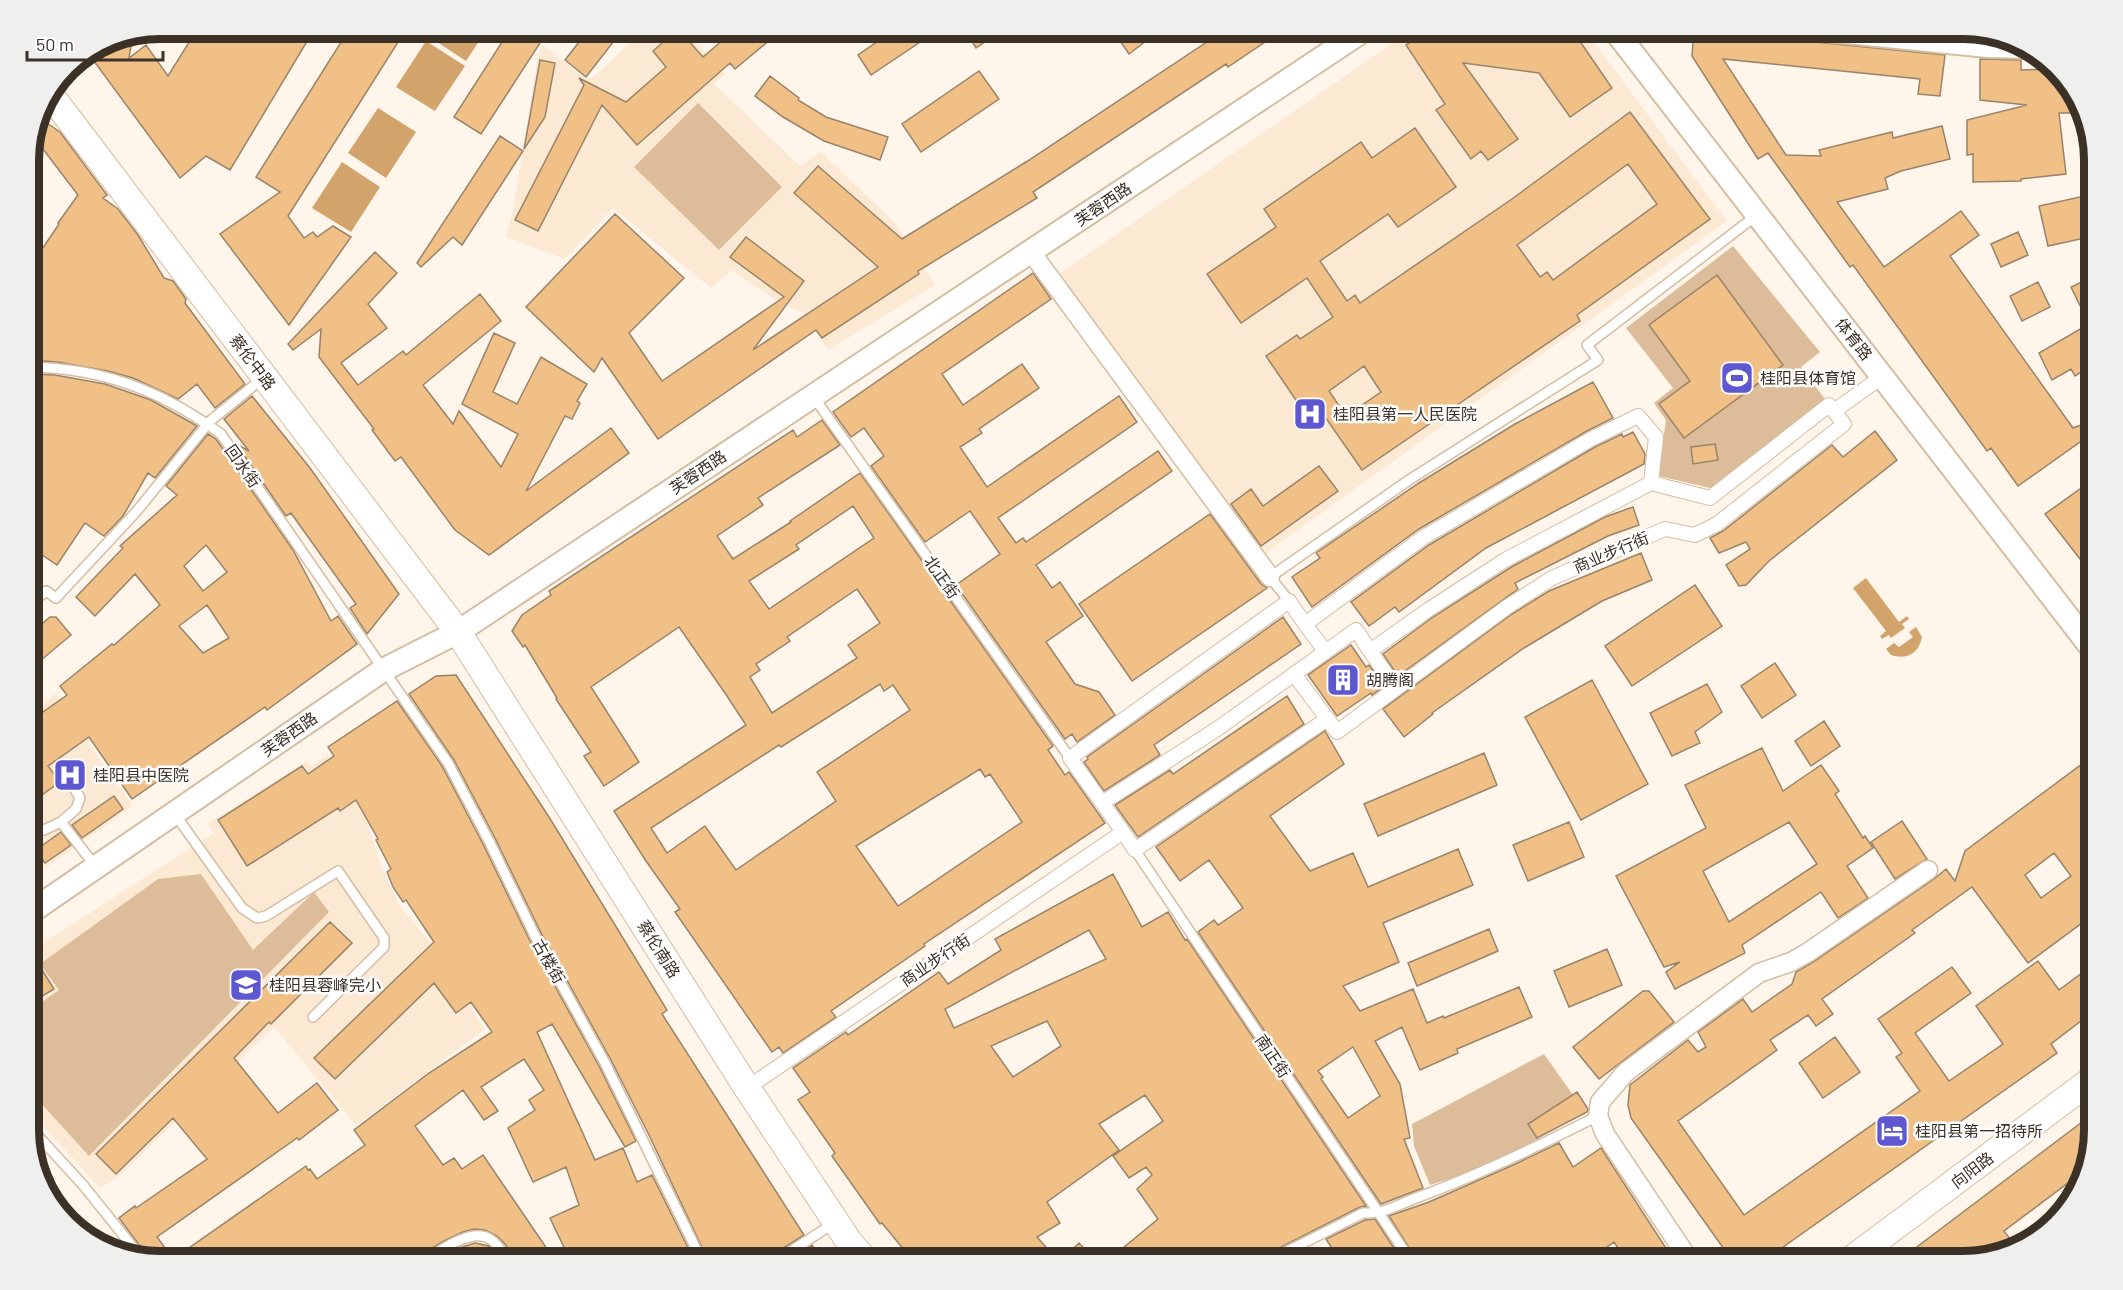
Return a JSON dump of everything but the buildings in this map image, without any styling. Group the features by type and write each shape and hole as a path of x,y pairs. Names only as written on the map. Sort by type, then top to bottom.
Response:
{"main road":[{"name":"蔡伦中路","path":"54,101 458,632"},
{"name":"蔡伦南路","path":"458,632 747,1088 857,1251"},
{"name":"向阳路","path":"1864,1251 2084,1086"}],"street":[{"name":"芙蓉西路","path":"39,907 382,669 458,632 1350,39"},
{"name":"体育路","path":"1621,39 2084,638"},
{"path":"1917,39 2004,46"},
{"path":"1031,252 1270,577"},
{"path":"1370,651 1505,560 1650,483 1710,498 1829,405 1834,411 1882,376"},
{"name":"商业步行街","path":"1327,719 1337,732 1507,607 1552,578 1665,529 1695,536 1717,524 1844,424 1834,411"},
{"path":"1305,624 1424,537 1592,439 1638,416 1656,437 1650,483"},
{"path":"1294,674 1327,719 1135,850 1070,758 1289,601 1325,651"},
{"path":"1102,803 1216,729 1356,630 1396,688"},
{"name":"商业步行街","path":"747,1088 1123,832"},
{"path":"1683,1251 1605,1134 1598,1116 1600,1102 1626,1072 1759,973 1791,962 1928,870"}],"lane":[{"path":"1289,601 1270,577 1409,480 1598,360 1587,345 1756,215"},
{"name":"回水街","path":"39,367 55,367 117,379 189,411 221,434 382,669"},
{"path":"39,597 46,591 56,598 135,512 210,421 264,377"},
{"name":"北正街","path":"813,396 1070,758"},
{"name":"古楼街","path":"382,669 448,763 537,938 605,1063 697,1251"},
{"path":"39,829 44,830 61,822 76,809 80,798 65,773"},
{"path":"174,813 242,908 257,918 266,916 338,871 384,938 384,947 313,1017"},
{"path":"61,822 96,867"},
{"name":"南正街","path":"1135,850 1404,1251"},
{"path":"1289,1251 1363,1213 1379,1214 1443,1190 1517,1157 1598,1116"},
{"path":"39,1137 83,1185 133,1248"},
{"path":"792,1251 836,1222"},
{"path":"442,1251 460,1240 477,1236 489,1238 501,1251"}],"shaded area":[{"path":"433,39 480,39 466,61"},
{"path":"634,39 694,39 725,74 714,84 800,166 821,152 896,224 935,285 828,350 806,314 777,301 732,270 711,288 613,208 565,259 506,237 514,205 538,56 543,45 586,79 594,77"},
{"name":"桂阳县第一人民医院","path":"1399,39 1591,39 1727,221 1263,555 1059,274"},
{"path":"426,41 465,66 435,111 396,87"},
{"path":"698,103 782,187 719,250 634,167"},
{"path":"378,108 416,132 386,178 348,153"},
{"path":"342,162 380,187 351,232 312,208"},
{"name":"桂阳县体育馆","path":"1733,246 1820,352 1801,367 1825,399 1715,489 1658,476 1666,420 1654,403 1673,388 1626,328"},
{"path":"1866,578 1899,622 1907,616 1909,619 1902,624 1905,628 1891,638 1889,635 1882,639 1880,636 1886,631 1853,588"},
{"path":"1916,627 1922,637 1918,648 1907,656 1891,655 1886,649 1894,643 1899,647 1913,637 1909,632"},
{"name":"桂阳县中医院","path":"57,693 90,741 89,744 133,806 45,868 39,858 39,706"},
{"name":"桂阳县蓉峰完小","path":"328,755 361,804 382,868 400,906 449,965 475,1005 471,1009 485,1029 356,1125 274,1027 118,1177 100,1188 39,1122 39,946 214,833 207,824 307,761 311,766"},
{"path":"201,874 253,950 314,892 329,912 89,1156 39,1101 39,1004 59,990 40,964 158,879"},
{"path":"1544,1054 1573,1095 1528,1124 1538,1139 1471,1172 1430,1185 1414,1146 1412,1124"}],"place":[{"name":"桂阳县体育馆","path":"1737,378"},
{"name":"桂阳县第一人民医院","path":"1310,414"},
{"name":"胡腾阁","path":"1343,680"},
{"name":"桂阳县中医院","path":"70,775"},
{"name":"桂阳县蓉峰完小","path":"246,985"},
{"name":"桂阳县第一招待所","path":"1892,1131"}]}
